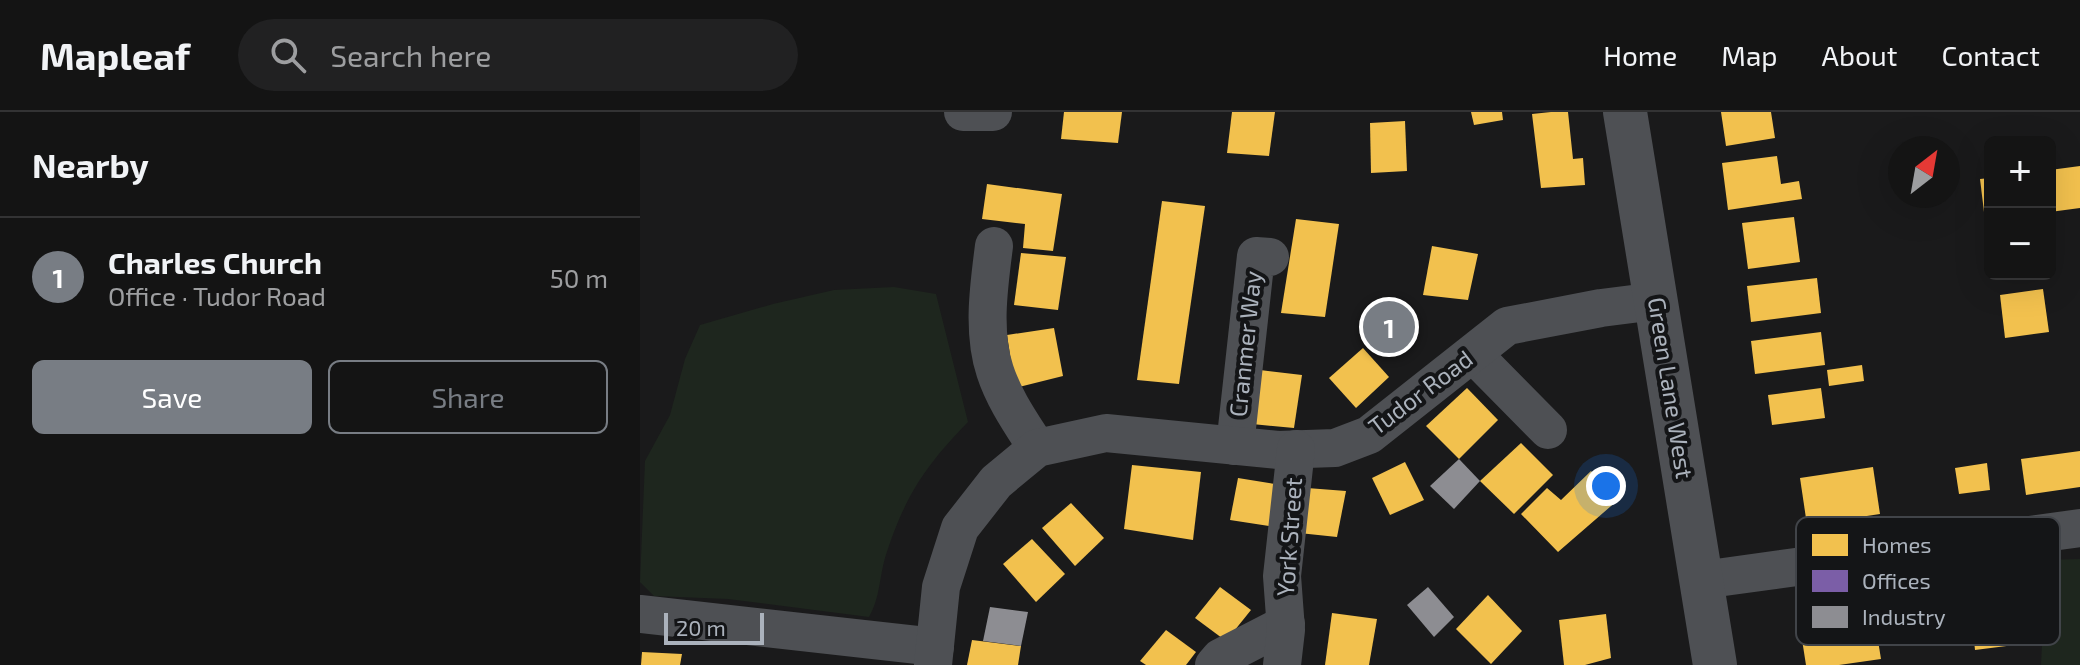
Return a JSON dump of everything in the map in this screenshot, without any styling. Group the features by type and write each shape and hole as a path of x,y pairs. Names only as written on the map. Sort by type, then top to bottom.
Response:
{"street":[{"path":"963,112 993,112"},
{"name":"Green Lane West","path":"1625,112 1715,665"},
{"path":"994,246 989,285 989,334 994,369 1013,410 1037,448"},
{"name":"Cranmer Way","path":"1235,446 1256,256 1270,257"},
{"name":"Tudor Road","path":"934,656 941,587 960,528 996,482 1037,448 1106,433 1235,446 1335,448 1369,435 1507,326 1656,301"},
{"path":"1473,354 1548,430"},
{"name":"York Street","path":"1282,665 1286,624 1282,576 1296,449"},
{"path":"2060,531 2080,528"},
{"path":"1702,580 1796,567"},
{"path":"640,614 934,656"},
{"name":"York Street","path":"1214,665 1220,658 1286,624"}],"shaded area":[{"path":"894,287 936,294 968,422 927,469 908,500 885,558 869,617 728,599 654,596 640,582 645,461 670,415 685,359 700,325 834,290"},
{"path":"2080,559 2080,665 2041,665 2042,645 2060,645 2060,560"}],"building: Homes":[{"path":"1064,112 1122,112 1118,143 1061,139"},
{"path":"1232,112 1275,112 1269,156 1227,153"},
{"path":"1471,112 1502,112 1503,120 1474,125"},
{"path":"1568,112 1573,159 1583,158 1585,185 1541,188 1532,114"},
{"path":"1721,112 1771,112 1775,138 1726,146"},
{"path":"1405,121 1407,171 1371,173 1370,123"},
{"path":"1777,156 1781,184 1799,181 1802,199 1728,210 1722,163"},
{"path":"2080,166 2080,208 2056,211 2056,169"},
{"path":"1980,179 1984,179 1984,212"},
{"path":"987,184 1062,194 1053,251 1023,248 1025,224 982,219"},
{"path":"1162,201 1205,206 1179,384 1137,380"},
{"path":"1794,217 1800,262 1748,269 1742,223"},
{"path":"1296,219 1339,224 1325,317 1281,313"},
{"path":"1432,246 1478,254 1468,300 1423,295"},
{"path":"1021,253 1066,257 1058,310 1014,305"},
{"path":"1817,278 1821,313 1751,322 1747,286"},
{"path":"2043,289 2049,332 2005,338 2000,295"},
{"path":"1054,328 1063,376 1015,388 1007,335"},
{"path":"1821,332 1825,365 1755,374 1751,341"},
{"path":"1363,348 1389,377 1356,408 1329,378"},
{"path":"1862,365 1864,381 1829,386 1827,370"},
{"path":"1260,370 1302,375 1294,428 1252,424"},
{"path":"1467,388 1498,420 1459,459 1426,426"},
{"path":"1821,388 1825,418 1772,425 1768,395"},
{"path":"1521,443 1553,475 1514,514 1480,481"},
{"path":"2080,451 2080,487 2026,495 2021,459"},
{"path":"1405,462 1424,500 1390,515 1372,478"},
{"path":"1987,463 1990,490 1959,494 1955,468"},
{"path":"1132,465 1201,472 1193,540 1124,529"},
{"path":"1873,467 1880,514 1806,517 1800,478"},
{"path":"1591,471 1618,500 1558,552 1521,514 1547,488 1561,500"},
{"path":"1238,478 1275,484 1269,526 1230,520"},
{"path":"1307,488 1346,491 1337,537 1299,533"},
{"path":"1071,503 1104,538 1075,566 1042,528"},
{"path":"1032,539 1065,574 1036,602 1003,564"},
{"path":"1220,587 1251,610 1226,641 1195,618"},
{"path":"1488,595 1522,631 1491,664 1456,629"},
{"path":"1332,613 1377,619 1369,665 1325,665"},
{"path":"1606,614 1611,658 1585,665 1564,665 1559,620"},
{"path":"1166,630 1196,652 1186,665 1146,665 1140,661"},
{"path":"972,640 1021,646 1018,665 967,665"},
{"path":"1803,645 1879,645 1881,659 1839,665 1806,665"},
{"path":"1974,645 2014,645 1975,650"},
{"path":"642,652 682,654 680,665 641,665"}],"building: Offices":[{"path":"1388,299 1417,326 1390,355 1361,328"}],"building: Industry":[{"path":"1459,459 1480,481 1454,509 1430,486"},
{"path":"1428,587 1454,617 1434,637 1407,605"},
{"path":"990,607 1028,612 1021,646 983,641"}],"place":[{"name":"Charles Church","path":"1389,327"}]}
